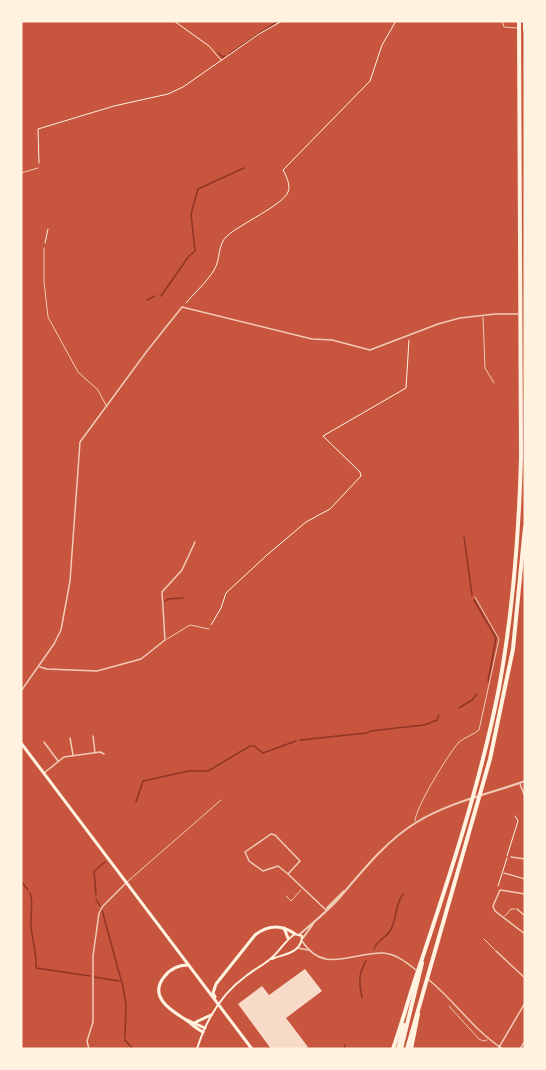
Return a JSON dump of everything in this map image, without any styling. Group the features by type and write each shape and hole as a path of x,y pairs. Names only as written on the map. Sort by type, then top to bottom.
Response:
{"highway":[{"path":"400,1049 422,962 475,791 491,726 506,647 513,594 520,502 522,387 519,21"},
{"path":"525,21 525,27"},
{"path":"407,1049 483,789 513,649 525,527"},
{"path":"393,1049 417,980"},
{"path":"411,1049 424,987"},
{"path":"400,1049 410,998"}],"main road":[{"path":"22,745 252,1049"},
{"path":"197,1049 210,1015 236,983 272,959 298,948 302,940 300,934 284,928 269,927 255,935 216,984 213,993 217,1002"},
{"path":"284,928 288,938"},
{"path":"272,959 288,938 295,934"},
{"path":"281,950 283,954"},
{"path":"176,967 179,953"},
{"path":"188,965 176,967 162,980 159,986 160,998 167,1008 204,1030"},
{"path":"205,987 216,984"},
{"path":"196,1023 210,1015"},
{"path":"185,1019 196,1023 204,1030"}],"street":[{"path":"21,691 58,638 67,602 80,442 147,351 182,308 312,339 332,340 370,350 438,324 483,315 525,314"},
{"path":"39,666 47,669 97,671 141,658 165,640 162,592 182,570 195,542"},
{"path":"93,736 95,753"},
{"path":"70,738 73,756"},
{"path":"44,742 58,761"},
{"path":"43,773 64,757 104,754"},
{"path":"300,934 391,843 416,823 450,806 525,781"},
{"path":"520,783 525,797"},
{"path":"288,874 300,861 275,835 271,834 245,852 249,861 264,871 278,866 326,910"},
{"path":"511,857 525,859"},
{"path":"89,1049 87,1041 93,1022 93,956 99,913 126,883"},
{"path":"525,894 500,890 496,894 493,909 525,934"},
{"path":"517,909 524,914"},
{"path":"314,922 302,940 313,955 326,960 343,960 384,953 398,957 443,992 489,1039 503,1049"},
{"path":"298,948 308,950"},
{"path":"496,951 525,978"},
{"path":"499,1048 525,1002"},
{"path":"520,1049 525,1041"}],"lane":[{"path":"502,21 505,27 525,27"},
{"path":"21,173 38,168"},
{"path":"44,248 44,280 48,317 78,372 98,390 107,407"},
{"path":"483,315 485,368 494,383"},
{"path":"416,823 416,815 458,743 479,730 499,639 475,597"},
{"path":"165,640 190,625 208,629"},
{"path":"126,883 221,800"},
{"path":"286,896 291,901 303,888"},
{"path":"503,918 511,909 517,909"},
{"path":"484,939 496,951"},
{"path":"449,1006 480,1039 483,1041 489,1039"}],"path":[{"path":"174,21 209,46 223,61"},
{"path":"38,168 38,129 114,106 168,94 183,87 282,21"},
{"path":"182,308 213,272 220,245 225,237 272,207 287,194 289,189 283,170 370,81 382,45 396,21"},
{"path":"44,248 48,229"},
{"path":"208,629 220,610 226,593 306,522 330,509 361,476 360,472 323,436 406,388 410,335"},
{"path":"500,890 498,886 518,820 515,816"},
{"path":"507,856 511,857"},
{"path":"502,872 525,879"}],"building":[{"path":"305,969 322,991 286,1018 308,1047 305,1049 271,1049 238,1004 262,986 269,995"}],"waterway":[{"path":"229,54 278,21"},
{"path":"218,53 225,56"},
{"path":"161,296 195,251 191,214 198,189 244,168"},
{"path":"147,300 155,296"},
{"path":"464,537 472,595"},
{"path":"165,601 183,598"},
{"path":"474,600 496,638 488,681"},
{"path":"459,708 477,694"},
{"path":"300,740 424,725 437,720 439,715"},
{"path":"136,802 143,781 189,771 208,771 250,746 254,746 263,753 296,741"},
{"path":"96,895 94,871 105,862"},
{"path":"21,881 28,890"},
{"path":"30,893 36,968 90,976"},
{"path":"374,949 390,931 403,894"},
{"path":"96,899 100,906"},
{"path":"102,910 123,987 126,1004 125,1038"},
{"path":"362,998 360,979 366,961"},
{"path":"94,977 119,981"},
{"path":"125,1040 133,1049"},
{"path":"344,1049 345,1045"}]}
